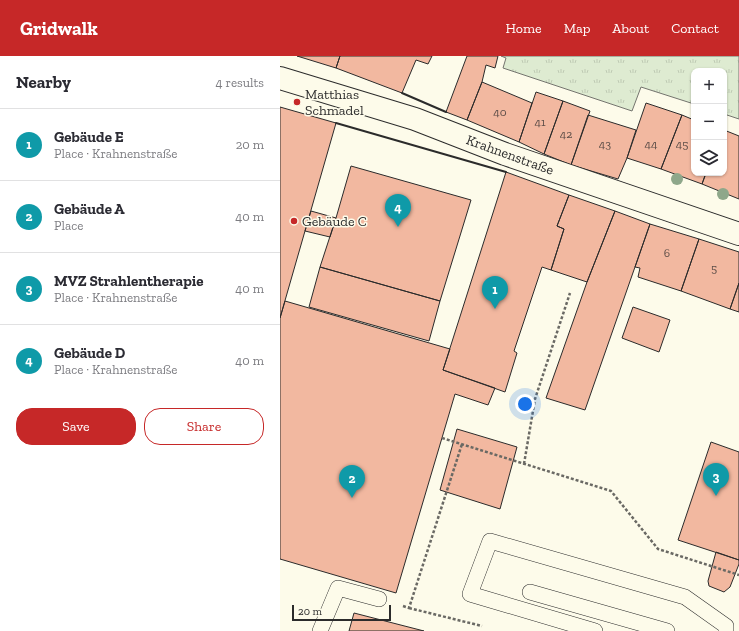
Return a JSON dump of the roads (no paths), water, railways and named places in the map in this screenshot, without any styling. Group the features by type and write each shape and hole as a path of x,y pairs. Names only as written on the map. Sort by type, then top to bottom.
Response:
{"street":[{"name":"Krahnenstraße","path":"280,78 415,119 505,154 739,234"}],"lane":[{"path":"595,631 470,594 490,541 685,597 726,626 726,631"},
{"path":"320,631 338,588 379,599"},
{"path":"530,592 667,631"}],"place":[{"name":"Matthias Schmadel","path":"297,102"},
{"name":"Gebäude C","path":"294,221"},
{"name":"Gebäude D","path":"398,227"},
{"name":"Gebäude E","path":"495,309"},
{"name":"MVZ Strahlentherapie","path":"716,496"},
{"name":"Gebäude A","path":"352,498"}]}
